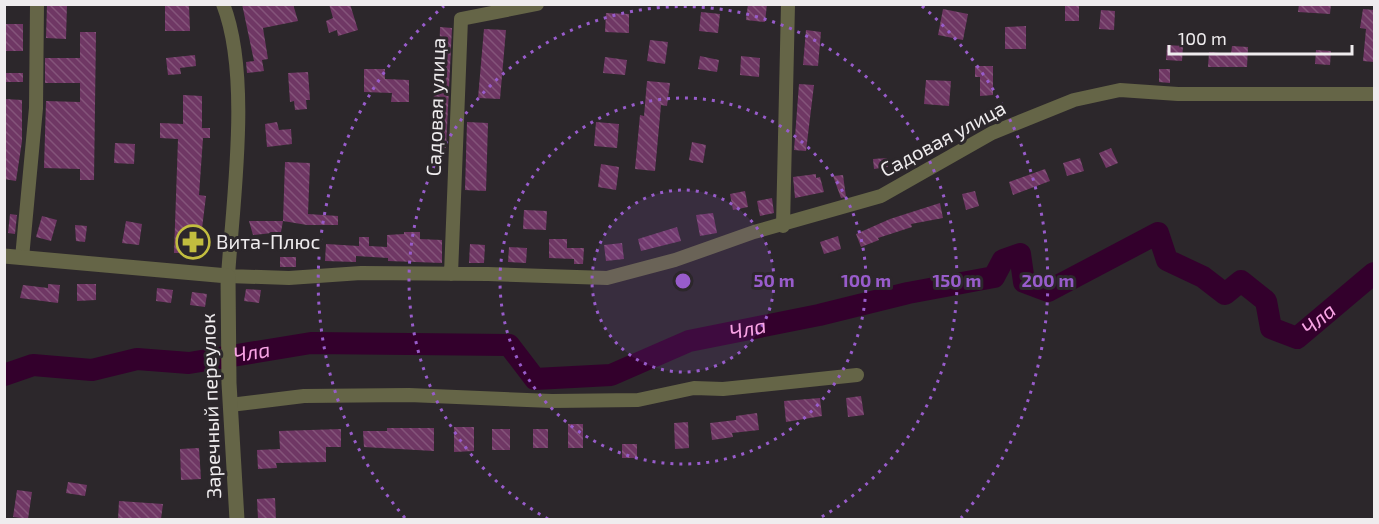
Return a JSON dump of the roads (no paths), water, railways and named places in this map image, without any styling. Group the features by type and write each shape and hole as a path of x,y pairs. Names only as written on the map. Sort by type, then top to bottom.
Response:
{"street":[{"path":"22,258 36,108 37,4"},
{"name":"Заречный переулок","path":"223,4 232,28 238,108 228,276 227,338 237,519"},
{"name":"Садовая улица","path":"451,274 461,19 537,4"},
{"path":"783,226 788,4"},
{"name":"Садовая улица","path":"4,256 228,276 289,278 362,273 607,278 675,260 754,232 783,226 881,196 992,133 1074,100 1120,90 1178,94 1374,94"},
{"path":"230,405 304,396 409,395 552,401 638,400 694,388 723,389 857,375"}],"waterway":[{"name":"Чла","path":"4,375 33,365 92,370 137,359 189,363 311,343 509,345 535,379 611,375 689,341 819,315 908,293 994,277 1003,260 1020,254 1024,282 1048,291 1158,233 1167,260 1203,277 1225,294 1241,281 1266,301 1271,328 1297,338 1374,273"}],"place":[{"name":"Вита-Плюс","path":"193,242"}]}
